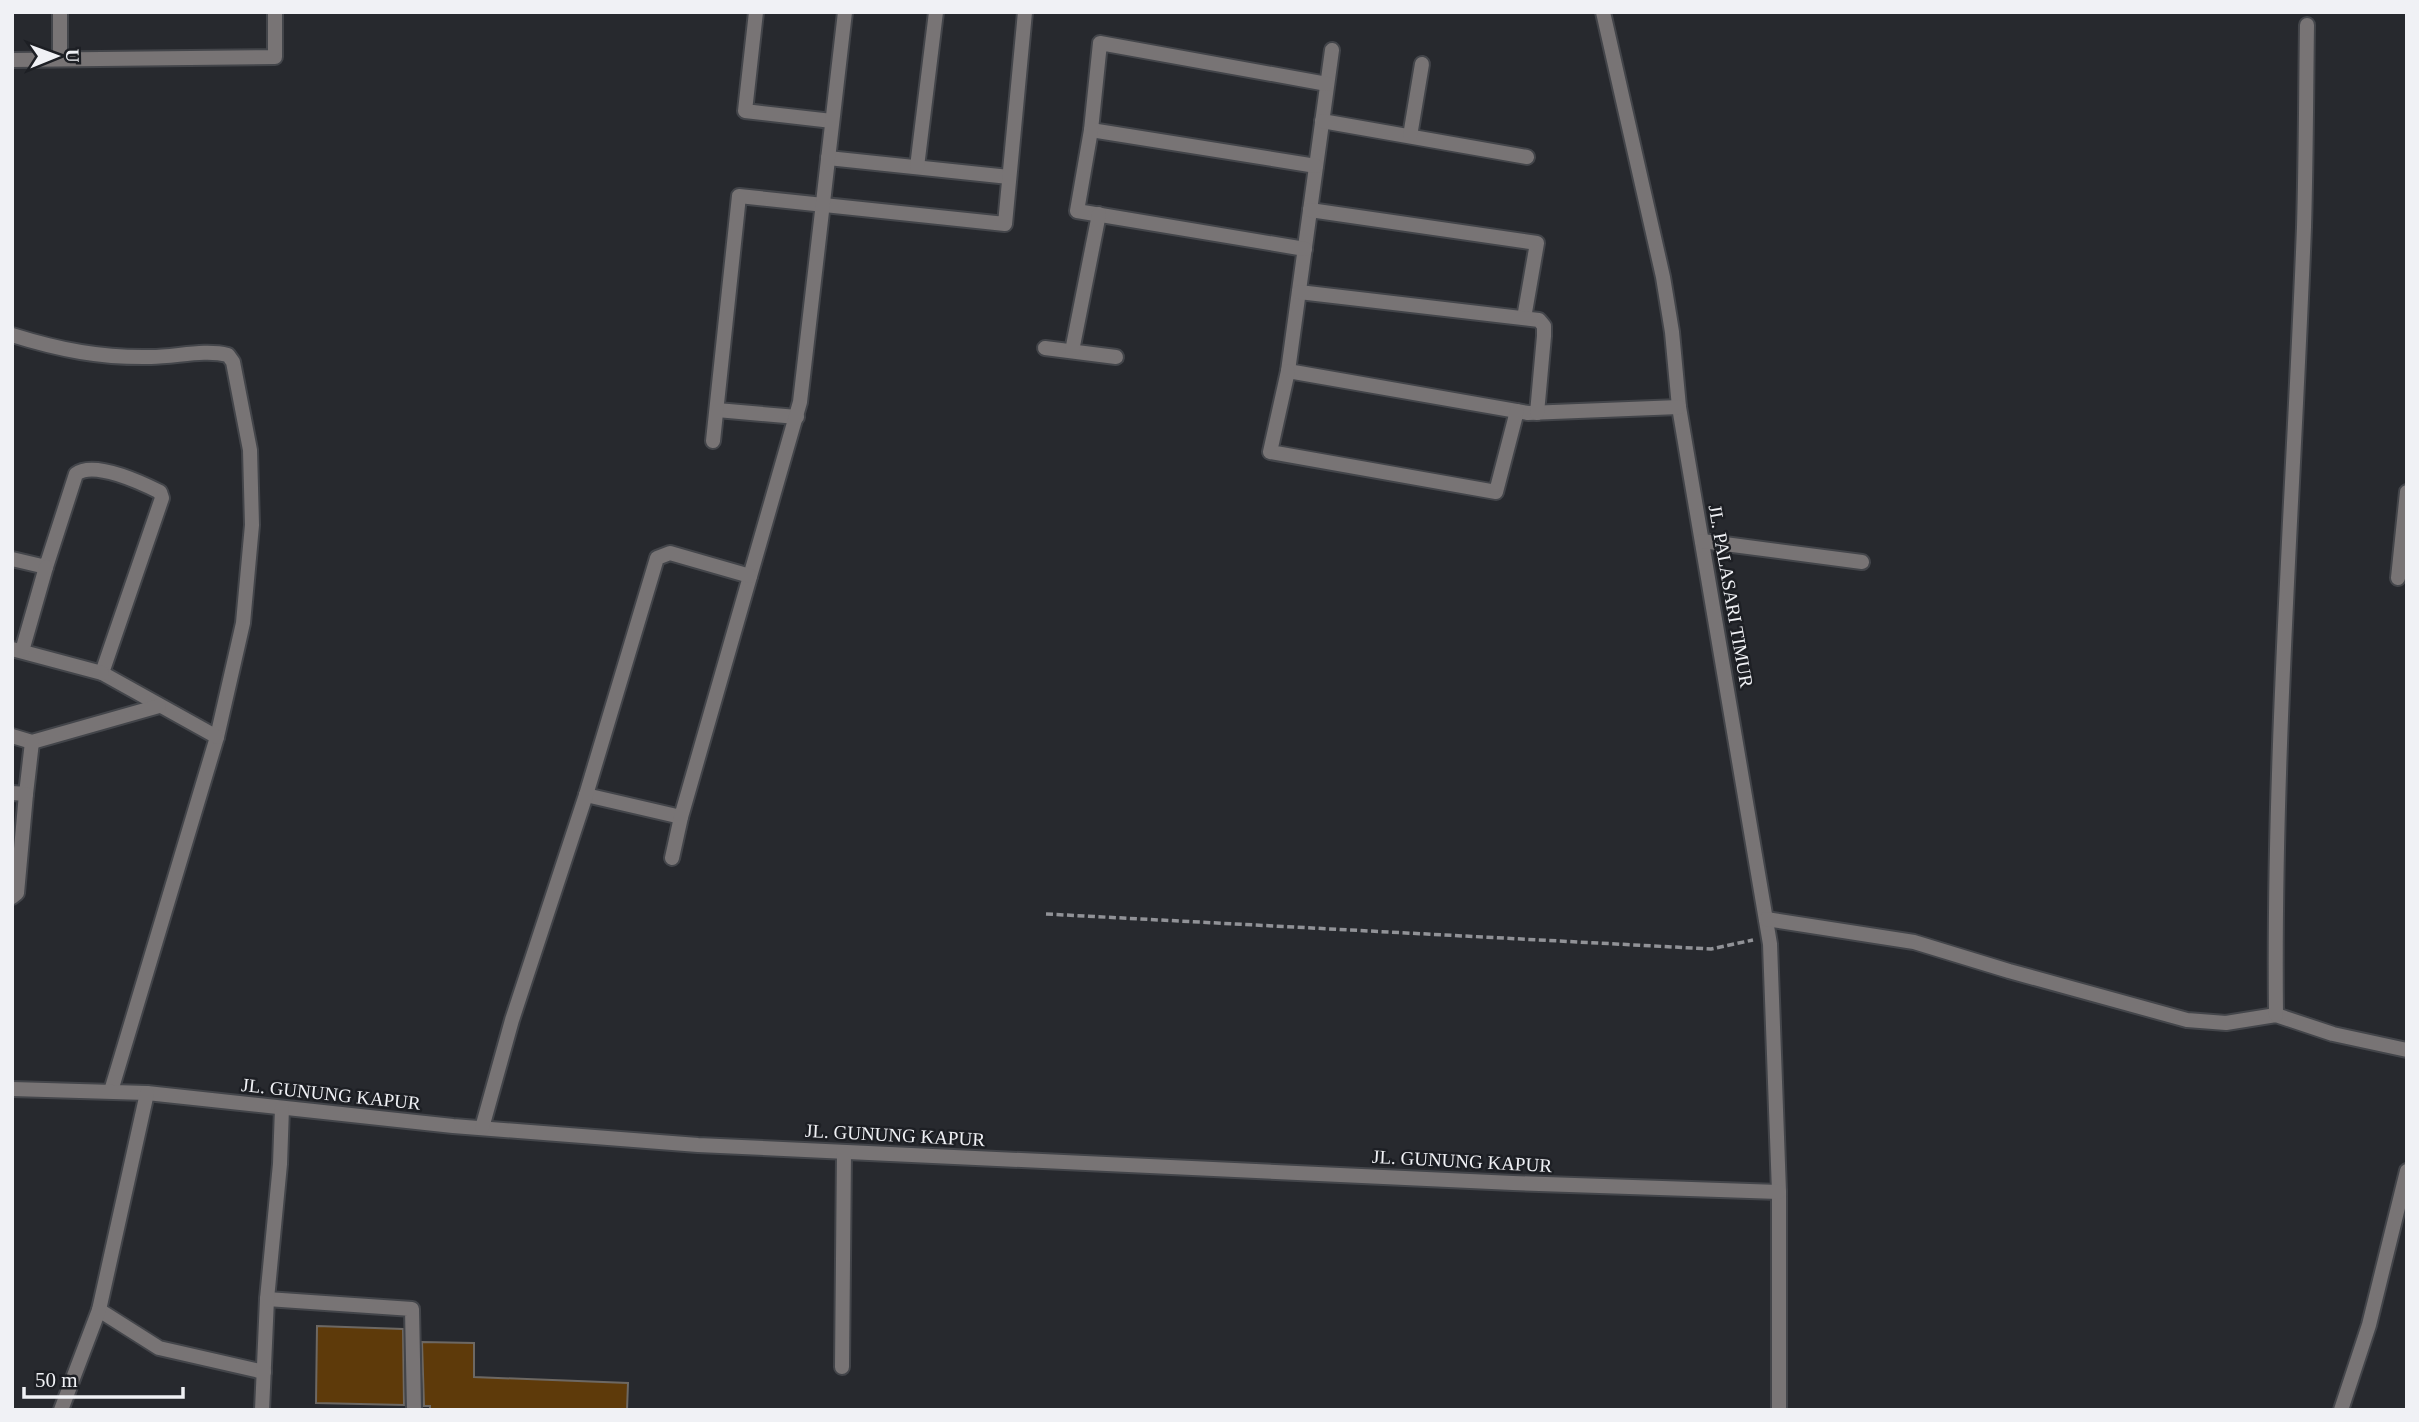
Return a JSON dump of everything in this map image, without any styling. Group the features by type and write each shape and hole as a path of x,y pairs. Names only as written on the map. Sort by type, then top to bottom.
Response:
{"street":[{"path":"60,12 60,60"},
{"path":"12,60 275,57 275,12"},
{"path":"756,12 745,111 832,121"},
{"path":"673,858 681,817 797,417 845,12"},
{"path":"917,167 936,12"},
{"path":"713,442 739,196 1005,224 1025,12"},
{"name":"JL. PALASARI TIMUR","path":"1603,12 1663,277 1679,407 1769,936 1779,1192 1779,1410"},
{"path":"2276,1015 2275,904 2287,563 2304,226 2307,25"},
{"path":"1305,250 1077,211 1091,130 1100,43 1327,85"},
{"path":"1332,50 1288,370 1270,452 1496,492 1517,411"},
{"path":"1410,136 1422,64"},
{"path":"1322,121 1527,157"},
{"path":"1091,130 1316,166"},
{"path":"828,158 1009,177"},
{"path":"1310,210 1537,243 1524,318"},
{"path":"1072,351 1099,215"},
{"path":"1299,292 1539,320 1544,326 1537,413"},
{"path":"12,335 58,349 106,356 222,354 231,358 250,450 252,525 243,623 217,737 111,1091"},
{"path":"1045,348 1116,357"},
{"path":"1288,370 1537,413 1679,407"},
{"path":"717,410 797,417"},
{"path":"102,673 162,494 103,470 81,470 76,474 17,650 102,673 217,737"},
{"path":"2398,578 2407,492"},
{"path":"1702,541 1862,562"},
{"path":"482,1128 512,1020 586,795 657,558 670,553 750,576"},
{"path":"12,559 46,567"},
{"path":"12,736 32,742 159,706"},
{"path":"12,897 17,893 19,793 32,742"},
{"path":"586,795 681,817"},
{"path":"1766,919 1914,942 2187,1020 2226,1023 2276,1015 2333,1034 2407,1050"},
{"name":"JL. GUNUNG KAPUR","path":"12,1089 147,1093 482,1128 844,1153 1779,1192"},
{"path":"61,1410 99,1310 147,1093"},
{"path":"262,1410 267,1299 280,1164 282,1108"},
{"path":"842,1367 844,1153"},
{"path":"2341,1410 2369,1325 2407,1171"},
{"path":"267,1299 412,1308 414,1410"},
{"path":"99,1310 159,1348 264,1372"}],"path":[{"path":"1046,914 1711,949 1769,936"}],"building":[{"path":"317,1326 403,1329 404,1405 316,1403"},
{"path":"422,1342 474,1343 474,1377 628,1383 627,1410 430,1410 430,1406 424,1406"}]}
